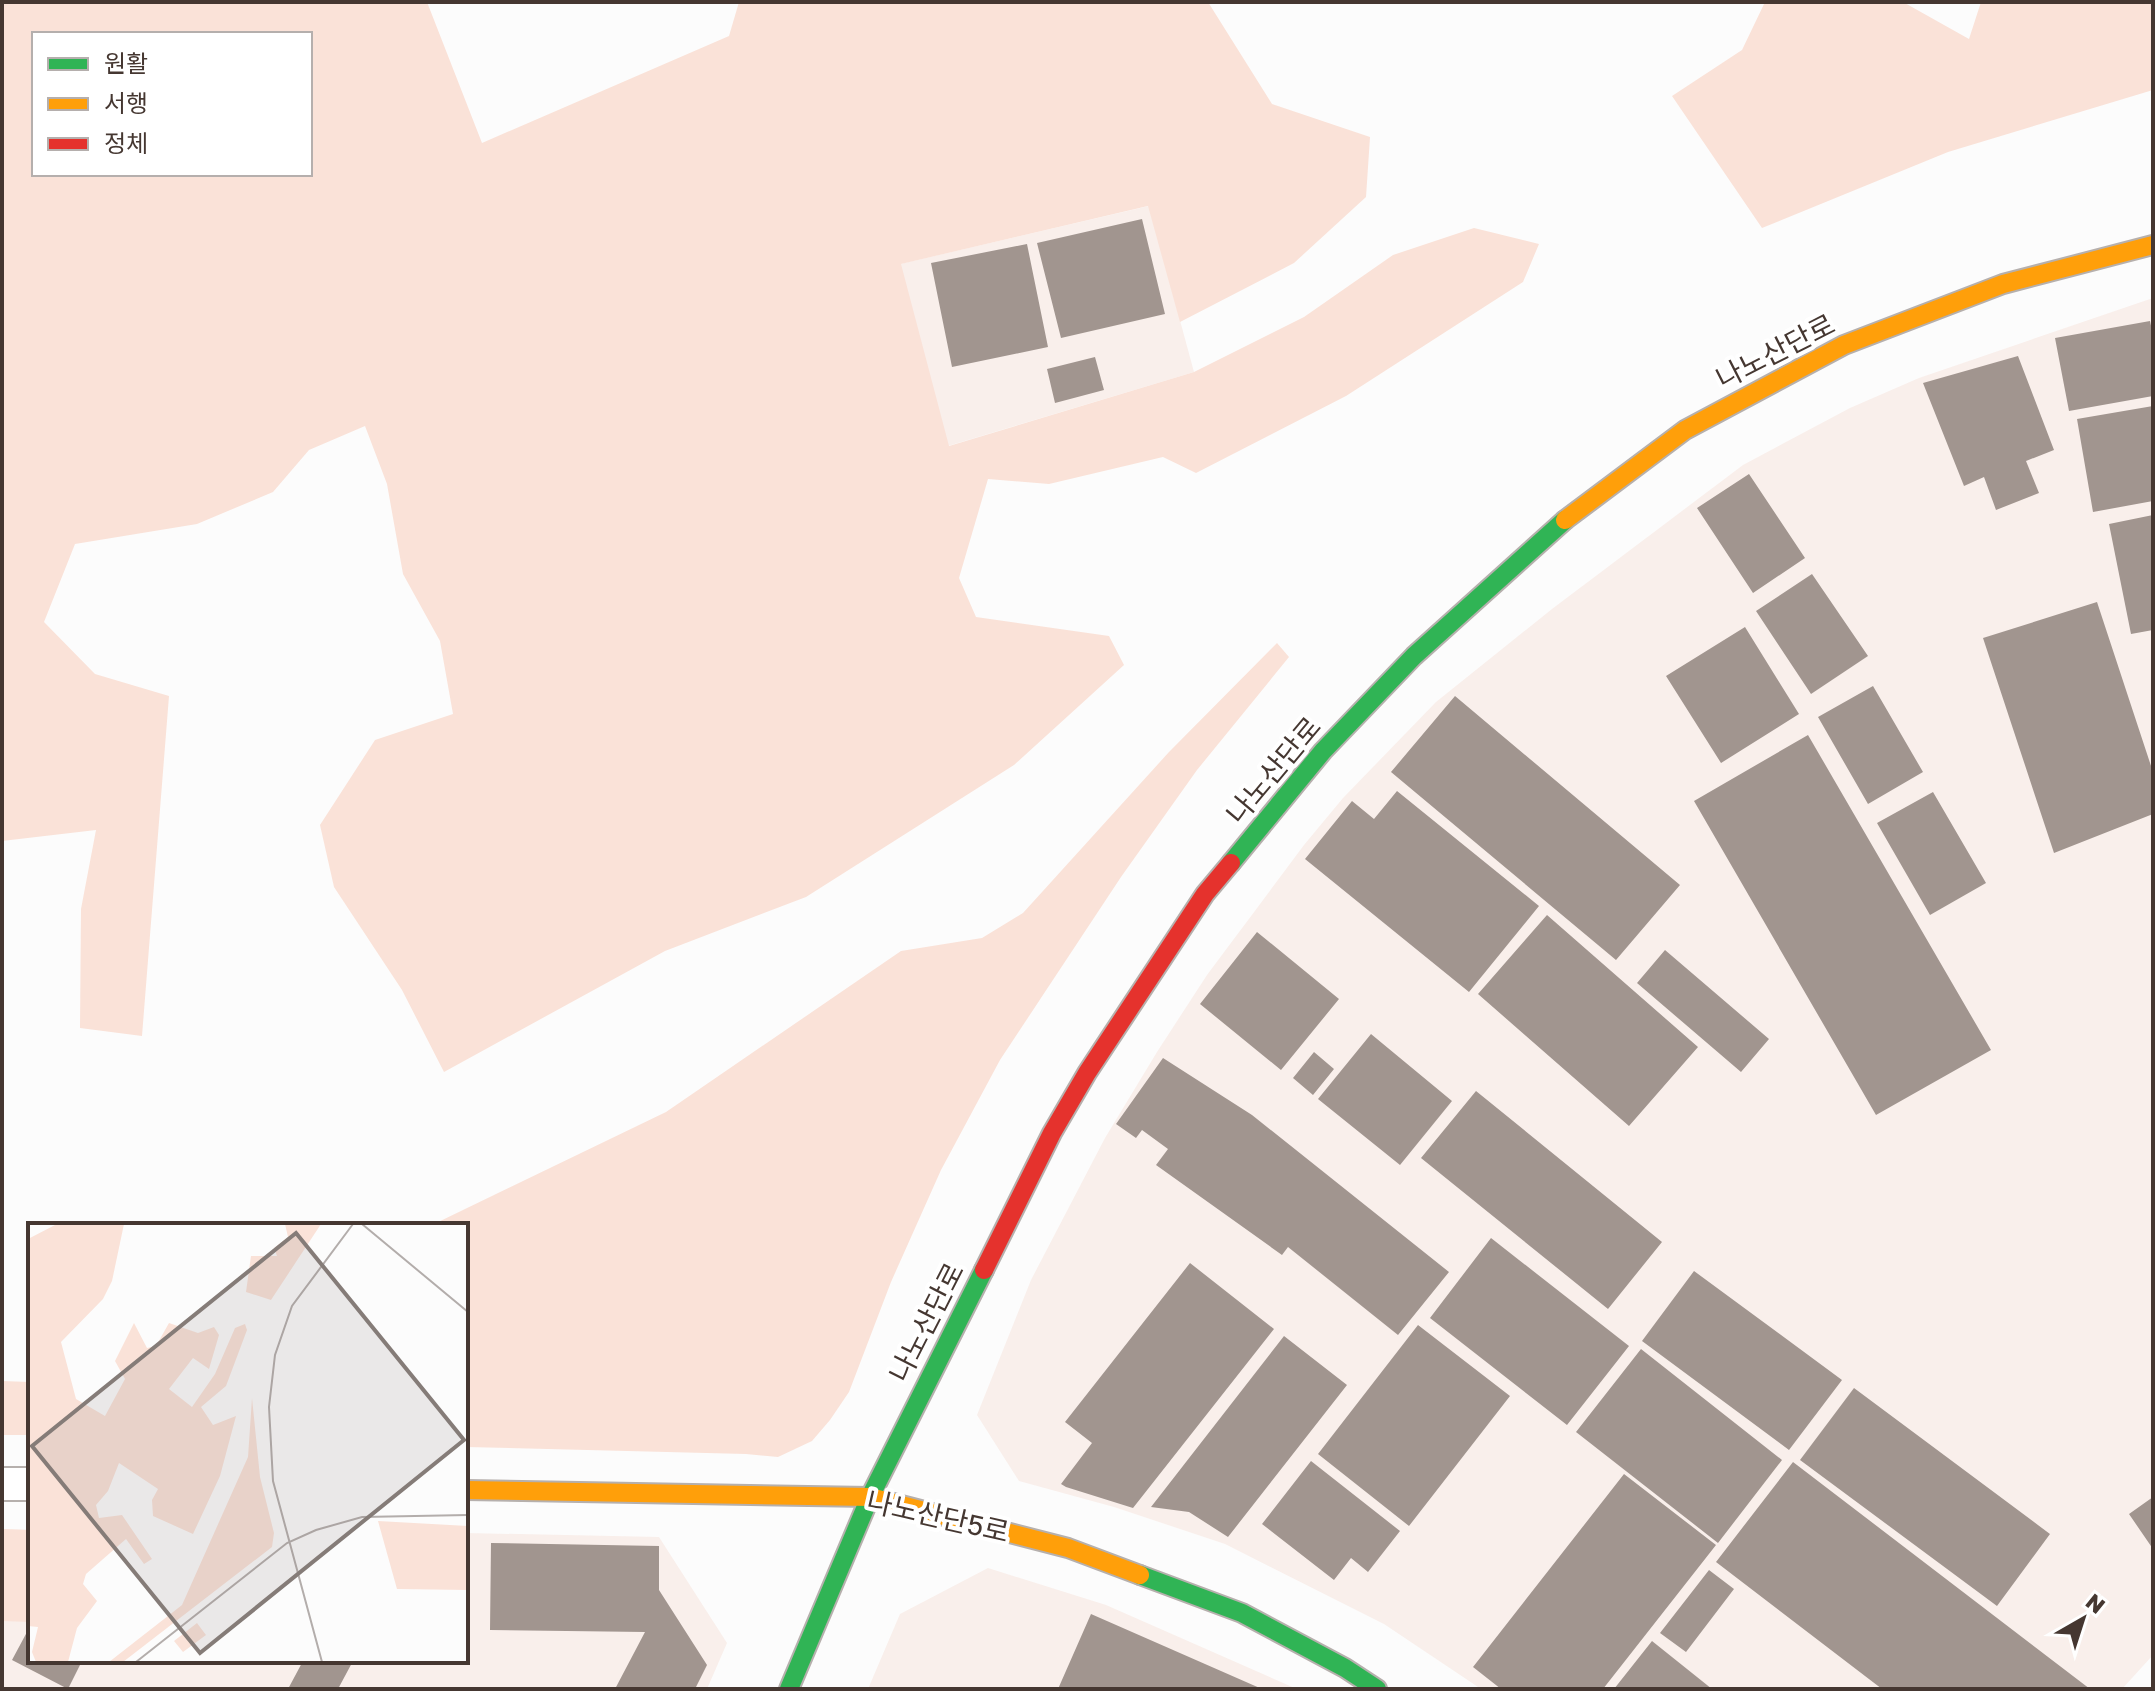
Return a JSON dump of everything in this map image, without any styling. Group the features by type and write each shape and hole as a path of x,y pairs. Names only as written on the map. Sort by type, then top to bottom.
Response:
{"street":[{"name":"나노산단로","path":"789,1689 870,1497 1052,1133 1095,1061 1205,894 1323,751 1414,656 1565,520 1685,430 1844,345 2003,284 2153,245"},
{"path":"2,1484 28,1484"},
{"name":"나노산단5로","path":"468,1490 870,1497 1068,1548 1242,1613 1345,1668 1377,1689"}],"shaded area":[{"path":"2,2 427,2 482,143 729,36 739,2 1208,2 1272,104 1370,137 1366,197 1294,263 1180,322 1148,206 901,264 949,446 1194,372 1304,317 1393,255 1474,228 1539,244 1523,282 1346,396 1196,473 1163,457 1049,484 988,479 959,578 976,617 1109,636 1124,665 1014,765 806,897 665,951 444,1072 402,990 334,887 320,825 375,740 453,714 440,641 403,574 387,484 365,426 309,450 273,492 197,524 75,544 44,622 95,674 169,696 142,1036 80,1028 81,909 96,830 2,841"},
{"path":"1765,2 1903,2 1969,39 1981,2 2153,2 2153,90 1948,152 1762,228 1672,96 1742,50"},
{"path":"1149,206 1194,372 948,446 900,264"},
{"path":"2153,298 2153,1655 2122,1689 1481,1689 1384,1624 1225,1544 1114,1507 1019,1481 977,1415 1031,1280 1105,1138 1157,1052 1207,975 1343,798 1436,702 1552,609 1743,465 1850,408 1919,378"},
{"path":"1277,643 1289,657 1197,770 1121,877 1000,1060 941,1170 891,1282 849,1392 812,1441 778,1457 468,1447 468,1223 436,1223 666,1112 901,951 982,938 1023,913 1169,752"},
{"path":"2,1381 28,1382 28,1435 2,1435"},
{"path":"2,1529 28,1530 28,1663 468,1663 468,1533 659,1537 727,1643 707,1689 2,1689"},
{"path":"2,1529 28,1530 28,1622 2,1621"},
{"path":"988,1568 1106,1605 1297,1689 868,1689 900,1614"}],"building":[{"path":"1142,219 1165,314 1061,338 1037,243"},
{"path":"1027,244 1048,347 952,367 931,263"},
{"path":"2150,321 2153,335 2153,396 2069,411 2055,338"},
{"path":"2018,356 2054,450 2026,461 2039,493 1996,510 1984,477 1964,486 1923,383"},
{"path":"1095,357 1104,390 1055,403 1047,369"},
{"path":"2153,406 2153,501 2093,512 2077,419"},
{"path":"1749,474 1805,558 1753,593 1697,508"},
{"path":"2153,515 2153,630 2131,634 2109,524"},
{"path":"1812,574 1868,656 1811,694 1756,611"},
{"path":"2097,602 2153,772 2153,814 2054,853 1983,638"},
{"path":"1745,627 1799,714 1721,763 1666,676"},
{"path":"1873,686 1923,772 1868,804 1818,717"},
{"path":"1455,696 1680,885 1616,960 1391,772"},
{"path":"1808,735 1991,1050 1876,1115 1694,801"},
{"path":"1397,791 1539,906 1469,992 1305,859 1352,801 1374,819"},
{"path":"1933,792 1986,883 1930,915 1877,823"},
{"path":"1547,915 1698,1047 1629,1126 1478,994"},
{"path":"1257,932 1339,999 1281,1070 1200,1004"},
{"path":"1665,950 1769,1039 1741,1072 1637,983"},
{"path":"1371,1034 1452,1101 1400,1165 1318,1099"},
{"path":"1314,1052 1334,1069 1313,1095 1293,1078"},
{"path":"1163,1058 1252,1115 1449,1272 1398,1335 1288,1247 1282,1255 1156,1165 1168,1149 1142,1130 1136,1138 1116,1124"},
{"path":"1476,1091 1662,1242 1608,1309 1421,1158"},
{"path":"1491,1238 1629,1346 1567,1425 1430,1318"},
{"path":"1190,1263 1274,1329 1133,1508 1066,1487 1061,1484 1092,1443 1065,1422"},
{"path":"1694,1271 1842,1380 1789,1450 1642,1341"},
{"path":"1418,1325 1510,1396 1409,1526 1318,1454"},
{"path":"1284,1336 1347,1385 1228,1537 1189,1512 1151,1507"},
{"path":"1641,1349 1782,1460 1718,1543 1576,1432"},
{"path":"1854,1388 2050,1534 1997,1606 1800,1460"},
{"path":"1311,1461 1400,1531 1368,1572 1351,1558 1334,1580 1262,1524"},
{"path":"1793,1462 2090,1689 1882,1689 1716,1562"},
{"path":"1624,1474 1716,1545 1603,1689 1501,1689 1473,1667"},
{"path":"2153,1497 2153,1549 2129,1514"},
{"path":"491,1543 659,1546 659,1590 707,1665 695,1689 615,1689 645,1632 490,1630"},
{"path":"1709,1570 1734,1589 1686,1652 1660,1633"},
{"path":"1091,1614 1262,1689 1058,1689"},
{"path":"27,1632 28,1663 81,1663 68,1689 12,1660"},
{"path":"1652,1641 1712,1689 1614,1689"},
{"path":"302,1663 352,1663 338,1689 288,1689"}],"traffic: fast":[{"path":"1231,863 1323,751 1414,656 1565,520"},
{"path":"789,1689 870,1497 984,1270"},
{"path":"1140,1575 1242,1613 1345,1668 1377,1689"}],"traffic: slow":[{"path":"1565,520 1685,430 1844,345 2003,284 2153,245"},
{"path":"468,1490 870,1497 1068,1548 1140,1575"}],"traffic: jam":[{"path":"984,1270 1052,1133 1087,1073 1205,894 1231,863"}]}
